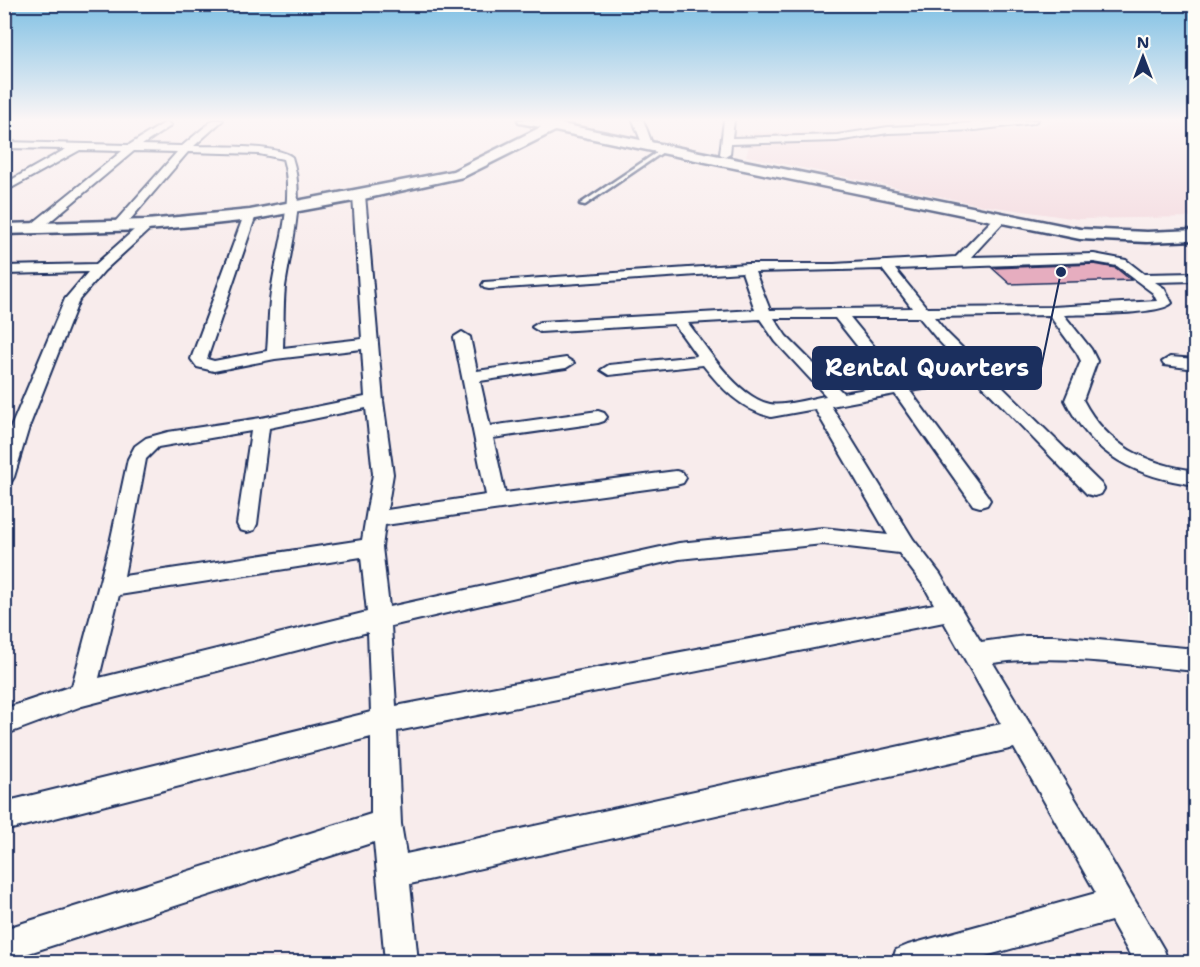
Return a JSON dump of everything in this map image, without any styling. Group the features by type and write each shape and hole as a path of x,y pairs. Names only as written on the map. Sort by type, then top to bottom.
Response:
{"street":[{"path":"4,189 47,165"},
{"path":"37,226 111,165"},
{"path":"119,225 171,165"},
{"path":"275,354 277,298 290,208 292,171 290,165"},
{"path":"4,229 37,226 147,225 250,214 363,195 468,171 479,165"},
{"path":"734,165 1080,234 1147,237 1196,235"},
{"path":"363,195 370,343 383,474 372,547 379,619 386,824 394,872 402,963"},
{"path":"250,214 199,359 203,364 214,366 275,354 370,343"},
{"path":"960,261 1000,219"},
{"path":"4,477 12,429 72,299 99,268 147,225"},
{"path":"1080,234 1085,258"},
{"path":"489,285 747,268 886,266 960,261 1085,258 1114,260 1143,278 1162,294 1166,303 1155,306 1053,311 764,314 540,327"},
{"path":"886,266 922,311 980,376 1094,489"},
{"path":"4,270 99,268"},
{"path":"747,268 764,314 830,401 905,546 932,580 977,654 1152,963"},
{"path":"1143,278 1196,277"},
{"path":"1053,311 1085,352 1089,361 1074,400 1088,424 1111,446 1132,460 1153,470 1196,478"},
{"path":"839,314 899,387 980,500"},
{"path":"678,319 738,395 758,408 771,411 899,387 980,376"},
{"path":"462,337 497,501"},
{"path":"609,370 709,360"},
{"path":"1170,362 1196,364"},
{"path":"470,377 566,363"},
{"path":"82,694 121,543 137,459 142,450 152,442 168,438 261,424 375,401"},
{"path":"482,433 598,417"},
{"path":"247,524 261,424"},
{"path":"376,519 676,478"},
{"path":"4,722 82,694 379,619 679,551 823,536 905,546"},
{"path":"108,587 372,547"},
{"path":"4,817 384,721 951,611"},
{"path":"977,654 1025,647 1054,647 1196,660"},
{"path":"394,872 1020,733"},
{"path":"4,945 386,824"},
{"path":"908,963 1118,903"}],"lane":[{"path":"583,204 641,165"}],"shaded area":[{"path":"790,165 1195,165 1195,217 1078,219 981,205"}],"building":[{"path":"1094,264 1116,268 1131,280 1010,284 992,268"}],"place":[{"name":"Rental Quarters","path":"1061,272"}]}
